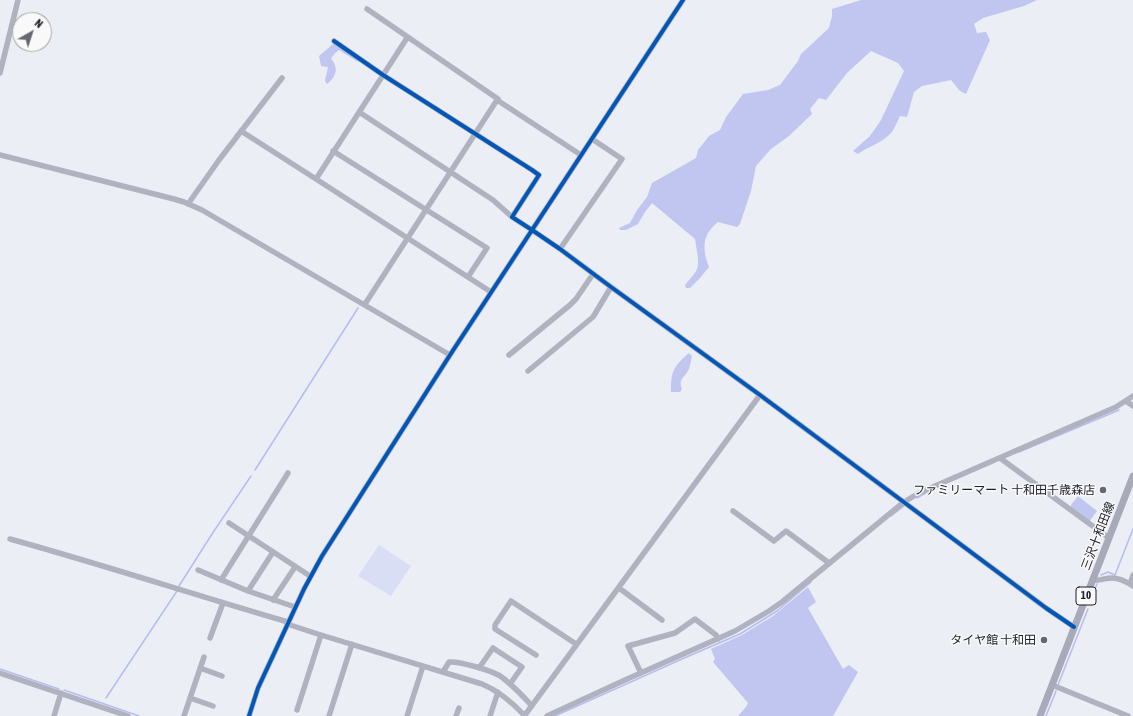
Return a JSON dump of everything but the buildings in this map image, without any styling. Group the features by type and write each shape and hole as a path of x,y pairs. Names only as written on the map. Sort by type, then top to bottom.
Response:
{"main road":[{"name":"三沢十和田線","path":"1040,716 1133,476"}],"street":[{"path":"0,73 18,0"},
{"path":"249,716 258,688 310,576 322,556 450,355 683,0"},
{"path":"367,9 407,38 498,99 497,100 581,155"},
{"path":"316,179 407,38"},
{"path":"334,41 539,175 512,217"},
{"path":"188,204 282,78"},
{"path":"365,304 497,100"},
{"path":"359,112 493,200 512,217 560,249 760,395 1046,608 1074,627"},
{"path":"241,131 491,292"},
{"path":"560,249 622,159 592,139"},
{"path":"333,151 487,248 468,277"},
{"path":"0,155 166,197 202,210 450,355"},
{"path":"509,355 570,305 593,274"},
{"path":"528,370 593,316 611,287"},
{"path":"10,539 94,562 288,623 321,635 482,684 498,692 525,716 576,644 596,619 760,395"},
{"path":"547,716 735,631 782,602 904,502 919,493 1116,407 1133,396"},
{"path":"1126,401 1133,406"},
{"path":"1000,458 1109,538"},
{"path":"221,580 288,473"},
{"path":"733,511 774,541 786,531 829,563"},
{"path":"229,523 310,576"},
{"path":"248,591 273,552"},
{"path":"273,600 296,567"},
{"path":"198,570 248,591 295,607"},
{"path":"1093,580 1099,581 1111,578 1118,579 1131,585 1133,576"},
{"path":"618,588 662,620"},
{"path":"536,655 495,629 495,625 511,601 576,644"},
{"path":"210,638 223,603"},
{"path":"641,673 628,646 675,633 695,619 716,635 718,639"},
{"path":"297,710 321,635"},
{"path":"329,716 352,644"},
{"path":"479,668 493,648 522,667 510,684"},
{"path":"184,716 204,657"},
{"path":"443,672 449,662 456,662 501,676 532,706"},
{"path":"407,716 423,666"},
{"path":"200,668 222,676"},
{"path":"0,672 128,716"},
{"path":"1052,685 1128,716"},
{"path":"490,716 498,692"},
{"path":"54,716 61,693"},
{"path":"190,698 213,706"},
{"path":"456,716 459,708"}],"shaded area":[{"path":"861,0 1037,0 1024,6 983,18 974,24 977,33 986,32 990,40 966,94 960,91 951,80 922,86 914,92 907,117 900,116 894,129 889,135 882,141 858,154 853,151 870,136 881,120 904,71 898,63 871,51 847,73 826,100 819,98 810,109 812,114 789,136 771,149 756,166 751,191 740,224 737,227 718,222 713,227 706,237 705,242 705,254 709,267 690,288 686,288 685,285 695,273 698,266 695,239 652,203 638,224 626,230 620,230 619,228 630,223 637,210 647,197 652,183 696,158 698,150 709,136 720,130 726,117 743,94 768,90 780,85 798,61 801,54 829,28 832,9"},
{"path":"333,44 359,60 358,62 339,50 331,59 335,64 336,71 333,79 327,84 325,81 328,67 321,66 319,56"},
{"path":"689,353 692,356 689,369 681,380 682,389 680,392 671,392 672,374 679,362"},
{"path":"1078,496 1097,511 1089,522 1071,507"},
{"path":"379,545 411,566 391,596 358,576"},
{"path":"808,587 816,602 808,608 843,669 849,665 858,672 833,716 738,716 748,703 713,662 715,659 711,649 742,635 773,616"}],"waterway":[{"path":"255,470 358,308"},
{"path":"1019,452 1119,410"},
{"path":"179,586 251,476"},
{"path":"917,498 929,491"},
{"path":"891,516 904,506"},
{"path":"1101,575 1108,572 1115,575 1133,529"},
{"path":"555,716 740,634 777,611 811,582"},
{"path":"1091,599 1097,584"},
{"path":"106,698 177,591"},
{"path":"1058,685 1088,609"},
{"path":"0,669 59,689"},
{"path":"64,690 139,716"},
{"path":"1046,716 1056,691"}],"cycle path":[{"path":"249,716 258,688 304,589 322,556 450,355 683,0"},
{"path":"334,41 383,75 539,175 512,217 560,249 760,395 1046,608 1074,627"}],"place":[{"name":"ファミリーマート 十和田千歳森店","path":"1103,490"},
{"name":"タイヤ館 十和田","path":"1044,640"}]}
